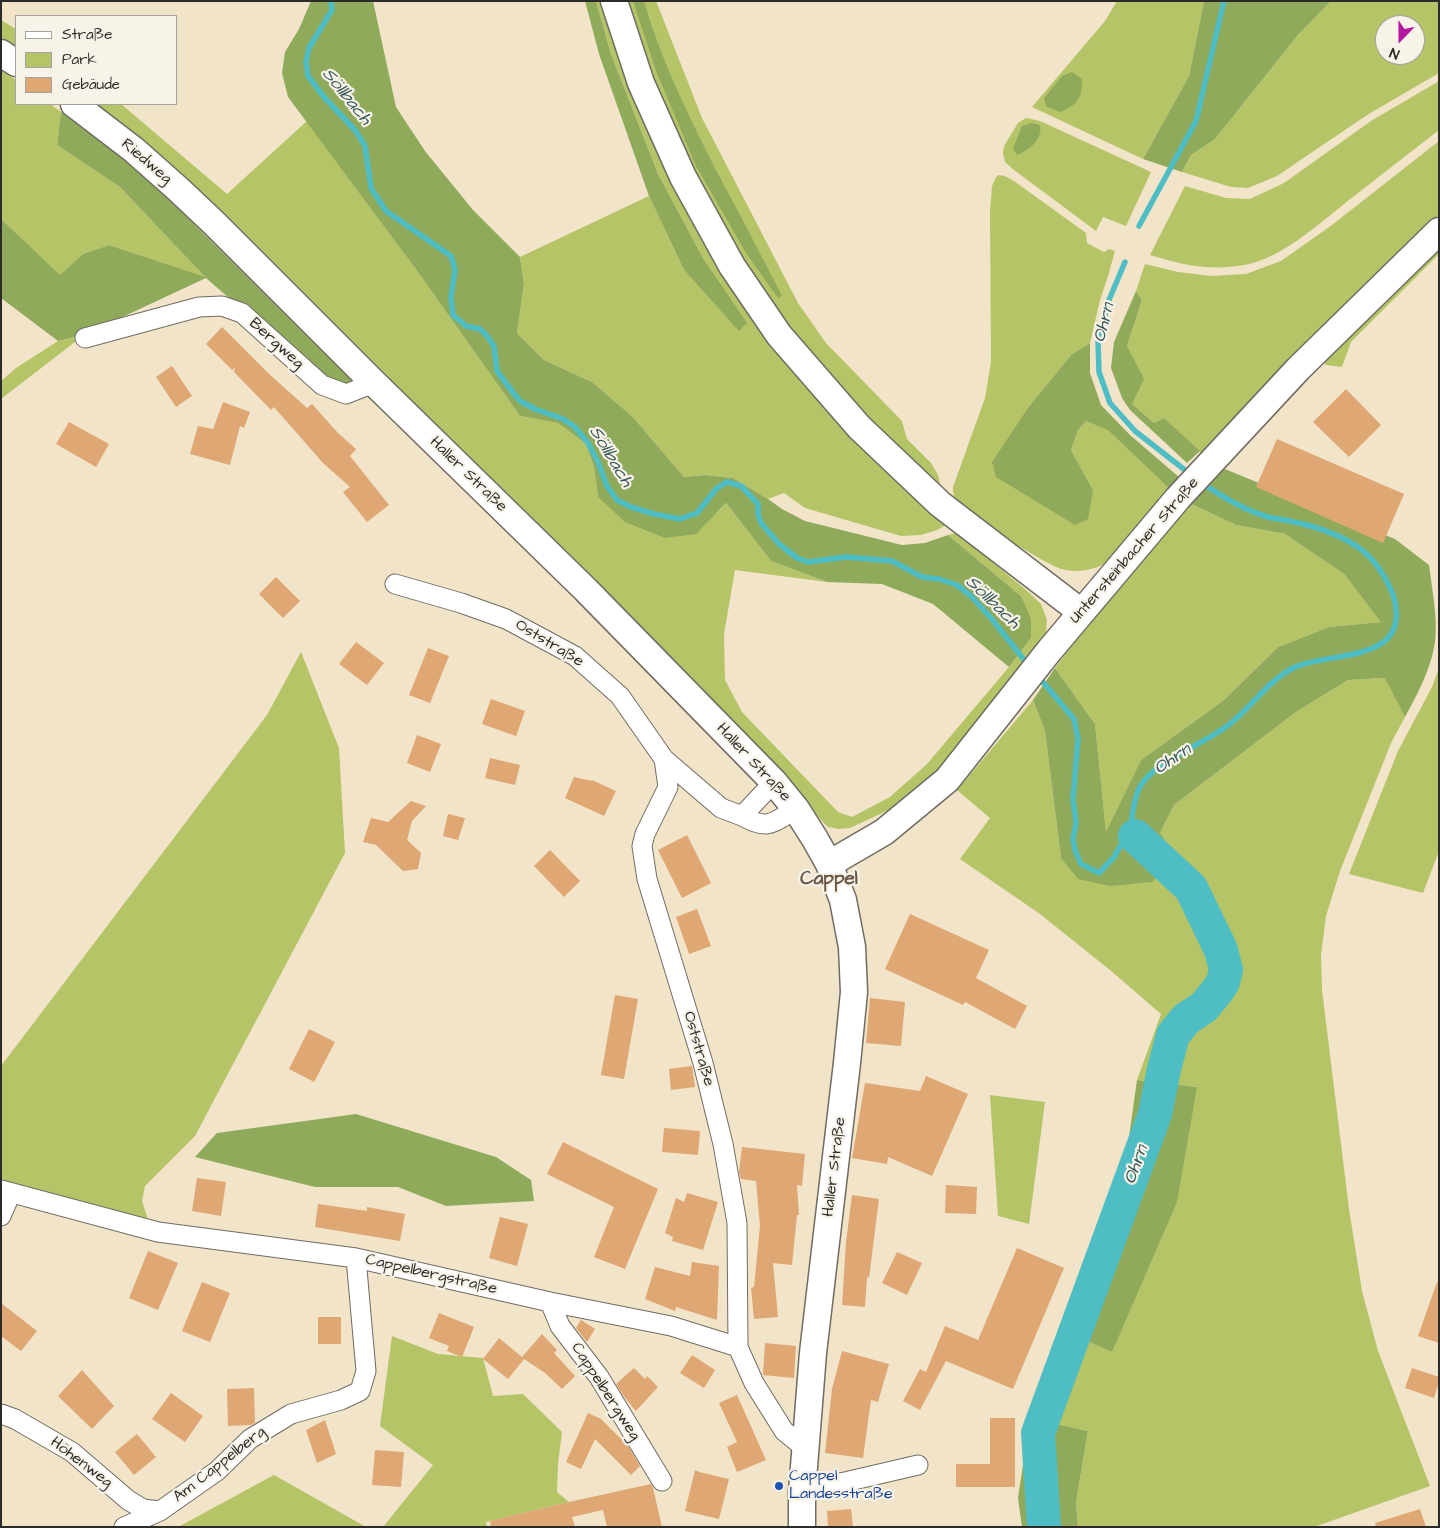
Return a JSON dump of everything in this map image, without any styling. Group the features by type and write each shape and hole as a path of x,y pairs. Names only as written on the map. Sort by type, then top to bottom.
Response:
{"main road":[{"path":"614,1 641,83 683,177 732,266 779,335 859,427 940,504 1081,612"},
{"path":"1,53 15,62"},
{"name":"Riedweg","path":"75,105 134,150 215,224"},
{"name":"Haller Straße","path":"215,224 374,383 586,590 774,782 796,809 829,864 843,900 852,947 854,992 813,1353 802,1492 802,1527"},
{"name":"Untersteinbacher Straße","path":"829,864 884,832 948,780 1049,651 1178,498 1298,369 1439,231"}],"street":[{"name":"Bergweg","path":"85,338 199,307 222,306 242,313 322,385 346,394 374,383"},
{"name":"Oststraße","path":"395,584 461,603 506,619 575,656 620,696 664,760 721,808 754,823 769,825 796,809"},
{"name":"Oststraße","path":"664,760 668,787 645,834 642,846 648,879 703,1063 724,1144 737,1223 738,1348"},
{"path":"742,816 774,782"},
{"path":"1,1216 6,1192"},
{"name":"Cappelbergstraße","path":"6,1192 158,1232 356,1258 550,1302 671,1326 738,1348"},
{"name":"Am Cappelberg","path":"124,1527 160,1511 217,1472 250,1439 290,1414 342,1400 360,1390 366,1371 356,1258"},
{"name":"Cappelbergweg","path":"550,1302 560,1326 599,1377 662,1481"},
{"path":"738,1348 754,1384 784,1431 805,1448"},
{"name":"Höhenweg","path":"1,1414 15,1419 72,1452 128,1500 142,1509 160,1511"},
{"path":"802,1492 918,1465"}],"green space":[{"path":"311,1 373,1 396,107 425,151 473,210 520,257 524,284 517,333 544,360 592,382 632,416 684,477 705,475 733,478 805,521 902,545 925,543 948,535 1021,596 1031,619 1031,638 1009,667 933,604 882,584 827,582 771,561 726,503 696,534 665,538 625,522 598,497 594,467 586,444 558,423 520,416 415,268 288,97 282,73 285,52 299,29"},
{"path":"585,1 596,1 611,54 658,174 703,258 747,323 739,331 684,270 649,196 599,54"},
{"path":"596,1 604,1 725,268 948,524 921,535 901,536 805,508 784,493 768,499 733,478 705,475 684,477 632,416 592,382 544,360 517,333 524,284 520,257 649,196 684,270 739,330 746,323 703,258 658,174 611,54"},
{"path":"623,1 656,1 702,118 798,303 826,343 902,421 907,439 931,463 940,483 934,484 866,422 785,326 740,259 647,77"},
{"path":"633,1 644,1 677,89 718,174 782,296 778,298 746,253 696,166 656,71"},
{"path":"1117,1 1204,1 1189,76 1143,159 1032,107 1105,21"},
{"path":"1204,1 1331,1 1298,35 1215,139 1191,155 1182,172 1143,159 1189,76"},
{"path":"1331,1 1439,1 1439,73 1367,115 1277,176 1248,188 1231,187 1182,172 1191,155 1215,139 1298,35"},
{"path":"1,20 15,28 15,52 1,44"},
{"path":"1,70 15,79 15,105 51,105 61,112 57,145 120,187 206,278 109,245 83,254 60,276 1,219"},
{"path":"1072,72 1082,79 1078,100 1071,107 1060,112 1046,106 1044,98 1062,76"},
{"path":"1439,81 1439,130 1286,248 1258,261 1232,267 1196,266 1150,255 1185,186 1226,198 1250,199 1284,183 1371,121"},
{"path":"91,105 122,105 227,194 307,121 415,268 520,416 558,423 586,444 594,467 598,497 717,513 726,503 771,561 827,582 735,570 724,634 725,680 742,712 838,812 852,817 890,797 927,764 1031,638 1021,596 948,535 957,533 1041,604 1047,620 1046,635 1010,683 938,770 893,808 850,828 828,827 782,770"},
{"path":"61,112 132,165 178,208 355,384 347,387 323,380 206,278 84,335 58,341 1,298 1,219 60,275 83,254 109,245 205,277 120,187 57,145"},
{"path":"1026,118 1040,121 1151,172 1126,226 1103,217 1096,231 1005,162 1004,146 1018,123"},
{"path":"1032,123 1040,125 1037,140 1017,155 1013,148 1022,126"},
{"path":"1439,141 1439,219 1204,456 1164,418 1154,423 1132,404 1127,346 1142,300 1136,291 1145,264 1178,272 1211,276 1246,274 1281,261 1332,225"},
{"path":"999,175 1014,181 1086,233 1087,243 1104,252 1109,249 1115,251 1100,300 1090,343 1072,354 1030,405 1093,490 1071,450 1078,430 1086,421 1108,429 1173,491 1110,561 1087,570 1062,569 1039,558 973,515 961,505 953,494 953,487 985,398 991,362 990,212 992,186"},
{"path":"1439,244 1439,254 1351,342 1342,367 1326,365 1322,359"},
{"path":"1136,291 1142,300 1127,346 1144,379 1132,404 1154,423 1164,418 1200,451 1187,463 1130,410 1122,398 1111,368 1114,342"},
{"path":"84,335 1,399 1,381 16,368 58,341"},
{"path":"1090,343 1090,373 1101,405 1130,435 1179,477 1169,488 1108,430 1086,421 1078,430 1071,450 1093,490 1088,519 1075,525 996,477 992,462 1030,405 1072,354"},
{"path":"1220,467 1395,539 1429,565 1436,633 1427,671 1405,717 1385,678 1348,680 1296,712 1174,805 1160,833 1175,856 1152,882 1110,886 1078,879 1061,858 1045,731 1033,700 1055,668 1095,724 1106,832 1141,760 1224,700 1278,647 1329,627 1381,622 1344,574 1285,534 1236,525 1187,502"},
{"path":"1187,502 1236,525 1285,534 1344,574 1382,622 1329,627 1278,647 1224,700 1141,760 1106,833 1095,724 1055,668 1094,615"},
{"path":"301,652 339,748 345,853 195,1136 145,1186 142,1201 149,1223 1,1183 1,1066 267,715"},
{"path":"1439,668 1439,851 1423,893 1349,874 1398,751 1432,687"},
{"path":"1386,678 1405,717 1391,743 1340,871 1326,916 1321,955 1322,990 1349,1209 1362,1291 1378,1351 1430,1486 1314,1527 1078,1527 1076,1502 1088,1431 1030,1418 1063,1331 1112,1352 1197,1087 1137,1080 1161,1014 1040,914 960,859 990,818 957,790 1033,700 1045,731 1061,858 1160,833 1174,805 1296,712 1348,680"},
{"path":"1137,1080 1197,1087 1177,1202 1112,1352 1063,1331 1129,1137"},
{"path":"990,1095 1045,1102 1029,1224 998,1216"},
{"path":"356,1114 496,1157 531,1180 534,1201 446,1206 398,1187 315,1187 195,1157 217,1133"},
{"path":"392,1336 438,1354 483,1358 493,1396 523,1394 562,1432 557,1492 569,1502 486,1522 487,1527 383,1527 433,1465 380,1426"},
{"path":"1030,1418 1088,1431 1076,1502 1078,1527 1022,1527 1018,1498"},
{"path":"274,1475 366,1527 178,1527"}],"building":[{"path":"222,327 268,373 307,408 312,404 338,433 356,449 350,456 389,505 367,522 343,492 350,487 323,463 274,407 271,410 234,372 235,368 232,370 206,344"},
{"path":"172,366 192,396 176,407 156,377"},
{"path":"1346,389 1381,425 1349,457 1313,422"},
{"path":"223,402 250,412 244,428 240,426 230,465 190,454 198,426 213,429"},
{"path":"69,422 109,444 96,467 56,444"},
{"path":"1277,439 1404,494 1383,543 1256,487"},
{"path":"276,577 300,601 283,618 259,594"},
{"path":"356,642 384,663 367,685 339,664"},
{"path":"428,648 449,656 430,703 409,695"},
{"path":"491,699 525,711 516,736 482,724"},
{"path":"417,735 441,744 430,772 407,763"},
{"path":"490,758 520,765 515,785 485,778"},
{"path":"574,777 592,780 616,791 604,816 565,798"},
{"path":"411,801 426,806 412,821 407,840 421,853 418,869 403,871 376,845 363,842 371,818 388,822"},
{"path":"448,814 465,818 458,840 443,836"},
{"path":"687,835 711,883 682,898 658,850"},
{"path":"550,850 580,881 564,897 534,866"},
{"path":"697,909 711,946 689,954 676,917"},
{"path":"910,914 989,950 976,978 1027,1006 1015,1029 965,1002 963,1005 885,969"},
{"path":"615,995 638,999 624,1079 601,1075"},
{"path":"870,998 905,1002 901,1046 866,1043"},
{"path":"309,1029 335,1042 314,1082 289,1069"},
{"path":"692,1066 695,1087 671,1090 669,1069"},
{"path":"926,1076 968,1094 932,1176 888,1157 887,1164 852,1158 865,1083 920,1091"},
{"path":"664,1128 700,1131 698,1155 662,1152"},
{"path":"563,1142 658,1189 625,1269 594,1257 614,1207 547,1174"},
{"path":"742,1147 805,1154 802,1186 797,1185 799,1215 797,1215 792,1265 773,1263 778,1317 754,1319 751,1288 754,1287 760,1226 756,1181 741,1179 739,1172"},
{"path":"197,1178 226,1182 221,1216 192,1211"},
{"path":"946,1185 977,1187 976,1214 945,1213"},
{"path":"687,1193 718,1202 703,1250 672,1241 673,1237 665,1233 676,1198 684,1202"},
{"path":"852,1195 879,1199 869,1278 867,1277 865,1307 842,1305 846,1242"},
{"path":"318,1204 367,1211 367,1207 405,1214 400,1241 315,1227"},
{"path":"500,1217 528,1224 517,1266 489,1258"},
{"path":"1017,1248 1064,1268 1013,1389 946,1361 920,1410 903,1401 920,1369 926,1372 945,1326 978,1340"},
{"path":"148,1251 178,1263 158,1310 129,1298"},
{"path":"897,1252 922,1263 907,1295 882,1283"},
{"path":"692,1262 719,1266 717,1320 676,1307 675,1311 645,1299 655,1267 690,1276"},
{"path":"202,1282 230,1293 210,1342 182,1331"},
{"path":"1437,1282 1439,1283 1439,1343 1418,1336"},
{"path":"1,1303 37,1331 21,1351 1,1336"},
{"path":"439,1313 474,1327 462,1357 447,1351 449,1346 429,1338"},
{"path":"318,1317 341,1317 341,1344 318,1344"},
{"path":"581,1320 595,1329 587,1342 576,1328"},
{"path":"542,1334 557,1350 554,1353 575,1376 562,1389 545,1373 524,1359 508,1379 483,1359 499,1338 522,1357"},
{"path":"765,1343 796,1346 794,1378 763,1375"},
{"path":"842,1351 889,1364 878,1402 871,1400 863,1458 825,1453 832,1389"},
{"path":"692,1355 715,1370 704,1388 680,1373"},
{"path":"634,1368 645,1379 647,1376 658,1387 636,1411 616,1384"},
{"path":"1412,1368 1439,1377 1434,1398 1405,1388"},
{"path":"82,1370 114,1406 92,1429 58,1396"},
{"path":"254,1388 255,1423 251,1425 228,1426 227,1389"},
{"path":"171,1393 203,1416 185,1442 152,1419"},
{"path":"737,1395 766,1460 737,1472 727,1447 737,1442 719,1403"},
{"path":"588,1413 601,1419 628,1446 640,1466 631,1475 595,1439 581,1469 566,1462"},
{"path":"990,1418 1015,1418 1015,1487 956,1487 956,1464 990,1464"},
{"path":"325,1420 336,1454 317,1463 306,1430"},
{"path":"137,1434 156,1457 134,1475 115,1452"},
{"path":"375,1450 404,1452 401,1487 372,1485"},
{"path":"695,1470 729,1479 719,1519 685,1511"},
{"path":"651,1484 662,1527 607,1527 603,1510 572,1517 575,1527 491,1527 490,1521"},
{"path":"851,1509 853,1527 828,1527 827,1511"},
{"path":"1420,1509 1426,1527 1376,1527 1375,1523"}],"waterway":[{"name":"Söllbach","path":"331,1 332,10 309,48 306,62 308,76 324,97 355,130 365,146 371,188 386,211 451,256 455,270 451,297 453,315 466,326 480,329 487,336 494,346 497,371 520,401 535,409 563,419 575,427 588,443 607,486 617,500 631,507 654,514 680,519 697,513 717,488 727,482 741,486 758,504 758,514 761,523 779,544 797,558 808,562 846,557 892,561 922,577 939,579 957,585 971,596 991,618 1029,666"},
{"name":"Ohrn","path":"1139,226 1196,121 1224,1"},
{"name":"Ohrn","path":"1125,262 1109,300 1098,341 1099,372 1110,403 1135,431 1190,474"},
{"name":"Ohrn","path":"1037,675 1074,719 1078,739 1073,799 1076,823 1073,839 1081,864 1099,873 1114,857 1125,838 1135,836 1132,825 1134,804 1137,793 1148,776 1170,760 1231,723 1284,673 1308,663 1362,652 1378,646 1389,636 1396,622 1393,595 1378,567 1363,551 1348,541 1321,529 1250,511 1225,498 1201,482"},
{"name":"Ohrn","path":"1044,1527 1038,1433 1155,1114 1173,1035 1186,1019 1204,1007 1218,990 1223,982 1226,970 1221,950 1191,888 1135,836"}],"place":[{"name":"Cappel Landesstraße","path":"779,1486"}],"district":[{"name":"Cappel","path":"829,880"}]}
